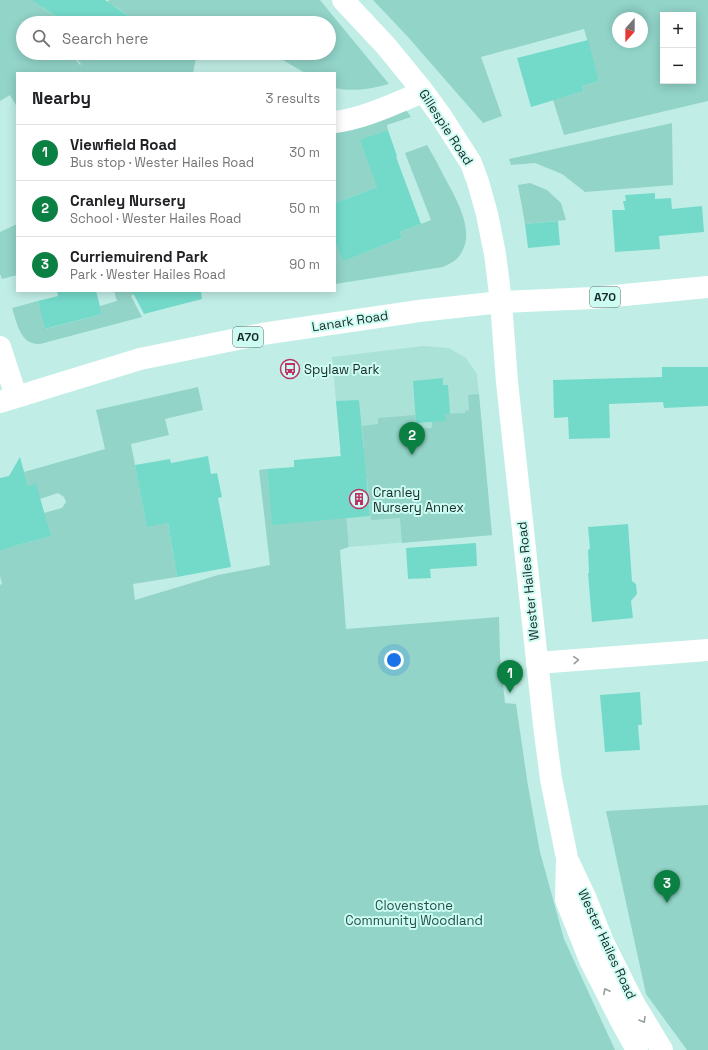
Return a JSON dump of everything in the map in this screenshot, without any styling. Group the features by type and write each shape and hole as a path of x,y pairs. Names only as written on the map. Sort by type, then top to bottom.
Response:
{"main road":[{"name":"Gillespie Road","path":"343,0 386,46 423,92 471,162 489,220 501,302"},
{"path":"336,122 365,115 423,92"},
{"name":"Lanark Road","path":"8,399 140,359 262,334 399,313 501,302 593,298 708,287"},
{"name":"Wester Hailes Road","path":"501,302 507,382 537,663 551,779 566,858 566,900 590,960 637,1050"},
{"path":"0,347 8,399"},
{"path":"537,663 708,650"},
{"name":"Wester Hailes Road","path":"566,858 586,899 606,949 633,1002 662,1050"}],"shaded area":[{"path":"423,346 449,348 466,358 477,374 492,535 349,547 332,357"}],"green space":[{"path":"0,0 46,0 42,7 56,16 16,16 16,60 76,60 80,65 81,64 78,60 196,60 193,72 16,72 16,105 10,95 0,101"},
{"path":"109,0 320,0 333,16 129,16 116,7 105,5"},
{"path":"373,0 708,0 708,101 564,135 553,100 584,91 582,86 599,81 584,29 481,57 502,116 483,123 408,37"},
{"path":"336,19 389,84 348,90 336,88 336,72 303,72 283,60 336,60"},
{"path":"404,107 411,117 387,125 388,130 360,141 396,157 403,177 336,203 336,130"},
{"path":"672,123 673,185 585,192 562,174 535,163 511,165 509,159"},
{"path":"427,145 437,162 455,197 466,227 466,237 460,255 454,261 443,267 336,284 336,240 363,253 402,238 400,232 431,220 405,153"},
{"path":"530,183 547,190 561,203 566,220 525,224 518,185"},
{"path":"16,224 16,275 2,279 0,274 0,232"},
{"path":"114,292 133,292 134,294 131,296 142,317 40,344 28,341 20,332 12,308 38,301 46,329 102,314 100,306 117,301"},
{"name":"Clovenstone Community Woodland","path":"198,387 203,410 165,419 169,435 131,444 147,526 168,523 177,577 133,584 135,600 218,575 270,565 259,470 267,469 272,519 341,456 340,450 364,448 362,426 378,424 378,418 415,415 416,422 419,422 419,428 432,428 432,421 445,421 445,414 465,413 465,411 469,410 468,395 479,394 492,535 402,543 400,518 371,520 367,478 343,480 349,547 340,550 346,629 499,617 500,656 505,703 516,704 528,786 540,852 564,939 615,1050 0,1050 0,585 2,584 0,576 0,517 15,546 50,536 44,513 62,508 66,502 64,497 58,493 40,499 28,486 24,472 105,449 96,410"},
{"path":"708,805 708,1050 687,1050 646,994 606,811"}],"building":[{"path":"32,0 105,0 129,16 56,16"},
{"path":"588,40 599,81 582,86 584,91 531,107 517,58"},
{"path":"388,130 397,156 396,157 421,224 400,232 402,238 343,261 336,243 336,203 377,187 360,140"},
{"path":"655,193 655,199 671,198 672,209 702,206 704,232 659,236 660,249 615,252 612,210 625,210 623,201 626,201 625,195"},
{"path":"558,221 560,245 528,248 525,224"},
{"path":"57,292 96,292 102,314 45,329 38,301 58,296"},
{"path":"133,292 201,292 202,299 144,314"},
{"path":"662,367 708,367 708,406 664,408 663,402 609,404 610,438 569,439 568,417 554,418 553,380 662,377"},
{"path":"443,378 443,385 448,385 450,414 445,414 446,421 416,423 413,381"},
{"path":"359,400 370,516 272,525 267,469 294,467 294,460 341,456 336,401"},
{"path":"208,456 211,474 217,473 222,497 218,498 231,567 177,577 168,523 147,527 135,465 170,459 171,463"},
{"path":"20,457 28,486 36,484 51,536 0,550 0,478 9,476"},
{"path":"628,524 632,581 636,584 637,594 631,601 633,618 592,622 588,573 588,550 590,549 588,527"},
{"path":"476,543 477,566 430,569 431,578 408,579 406,548"},
{"path":"640,692 642,725 638,725 640,750 605,752 600,695"}],"place":[{"name":"Spylaw Park","path":"290,369"},
{"name":"Cranley Nursery","path":"412,455"},
{"name":"Cranley Nursery Annex","path":"359,499"},
{"name":"Viewfield Road","path":"510,693"},
{"name":"Curriemuirend Park","path":"667,903"}]}
